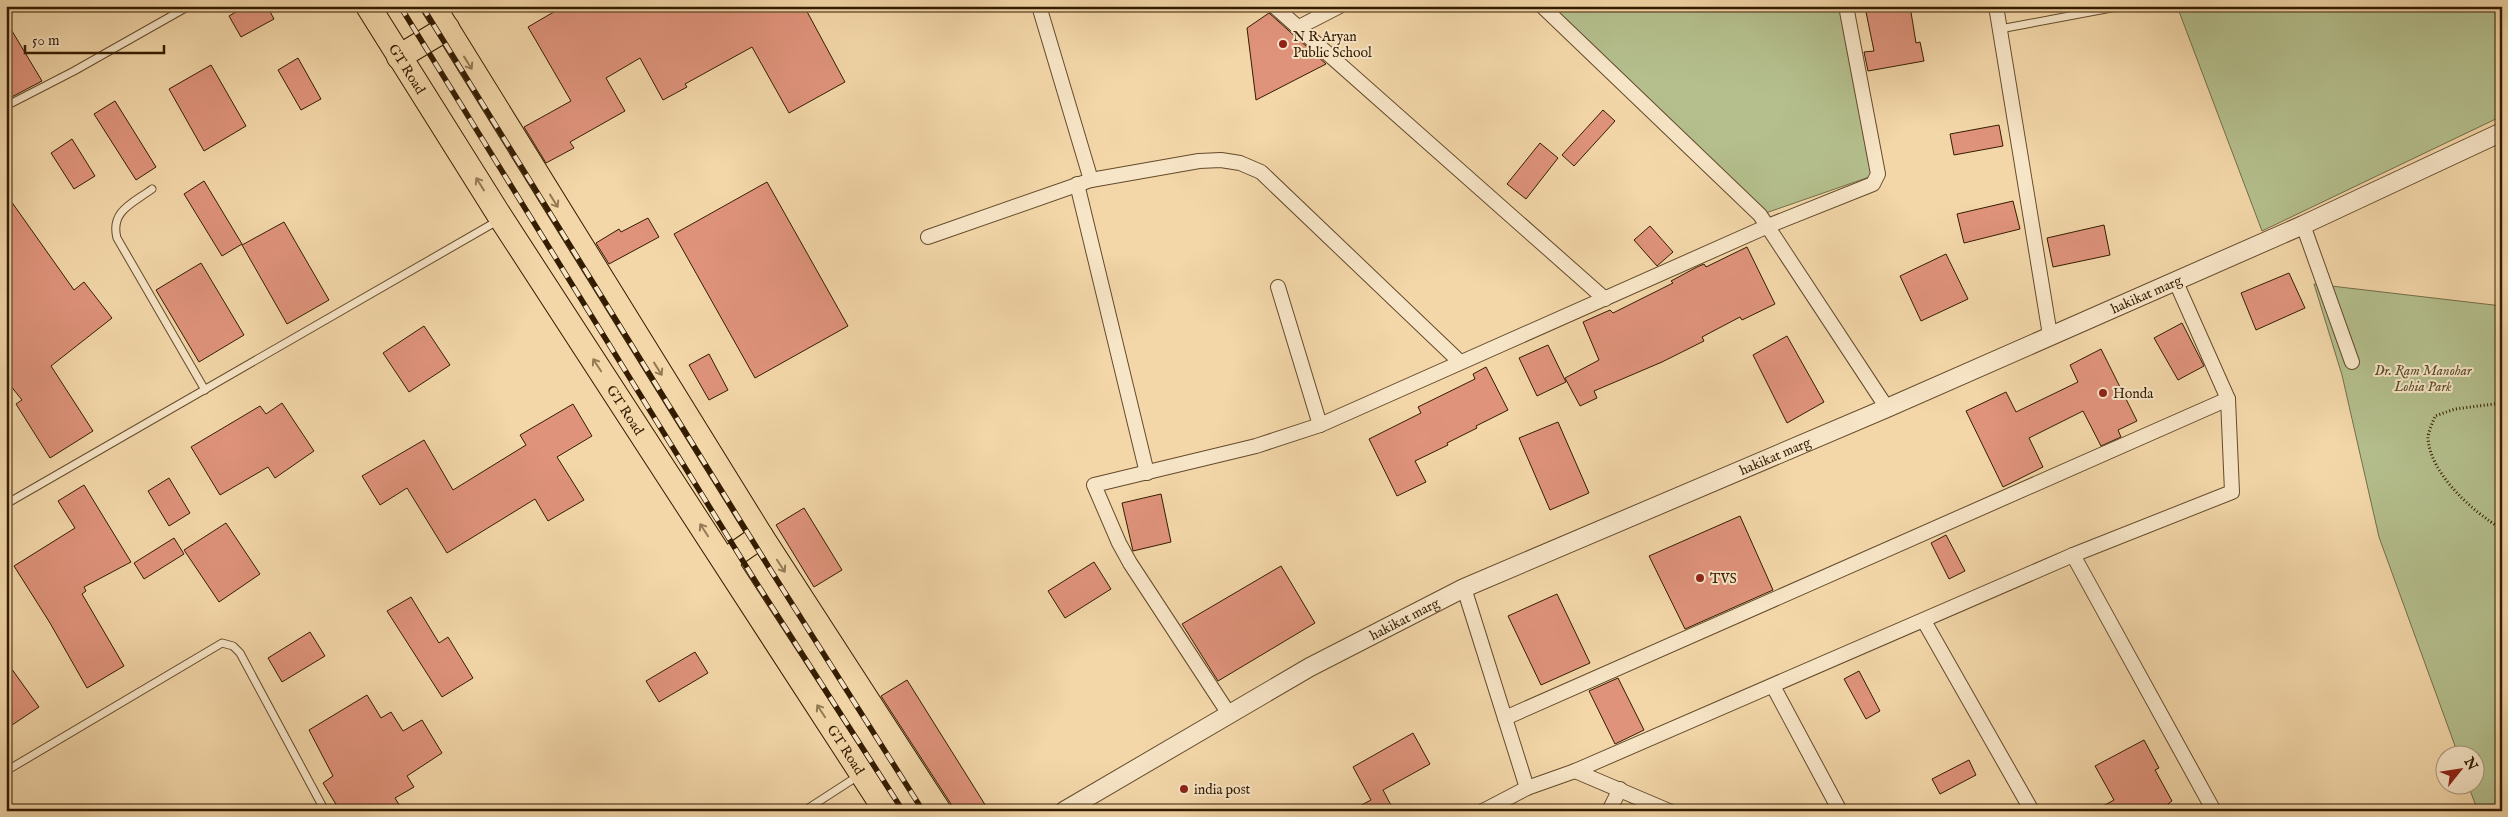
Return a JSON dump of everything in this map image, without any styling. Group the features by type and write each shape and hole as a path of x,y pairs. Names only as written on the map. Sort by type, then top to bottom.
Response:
{"highway":[{"name":"GT Road","path":"368,6 501,218 886,811"},
{"path":"433,6 761,536 939,811"},
{"path":"399,56 447,28"},
{"path":"725,562 761,536"}],"street":[{"path":"1039,6 1084,182 1147,473"},
{"path":"1274,6 1605,299"},
{"path":"1299,27 1340,6"},
{"path":"1542,6 1760,215 1887,408"},
{"path":"1229,714 1130,563 1119,543 1094,485 1256,446 1320,425 1459,361 1605,299 1768,226 1873,184 1878,174 1846,6"},
{"path":"1996,6 2050,335"},
{"name":"hakikat marg","path":"1064,811 1310,667 1464,588 1887,408 2303,225 2502,132"},
{"path":"928,236 1084,182 1199,162 1221,160 1240,163 1261,172 1459,361"},
{"path":"2303,225 2352,362"},
{"path":"1483,811 1527,788 1575,771 2073,555 2232,492 2228,399 2175,280"},
{"path":"1278,287 1320,425"},
{"path":"1505,718 2228,399"},
{"path":"2073,555 2214,811"},
{"path":"1464,588 1527,788"},
{"path":"1924,621 2032,811"},
{"path":"1773,686 1840,811"},
{"path":"1575,771 1669,811"},
{"path":"1609,811 1620,789"}],"lane":[{"path":"6,106 74,71 189,6"},
{"path":"2000,29 2057,20 2122,6"},
{"path":"152,189 123,210 118,216 114,228 117,238 205,390"},
{"path":"6,504 501,218"},
{"path":"6,771 222,644 233,646 240,653 326,811"},
{"path":"804,811 862,773"}],"path":[{"path":"2502,403 2455,409 2436,416 2428,437 2437,469 2471,507 2502,530"}],"green space":[{"path":"1542,6 1846,6 1878,174 1760,215"},
{"path":"2177,6 2502,6 2502,116 2262,231"},
{"name":"Dr. Ram Manohar Lohia Park","path":"2314,284 2502,306 2502,811 2478,811 2471,794 2486,794 2486,744 2454,744 2379,537 2342,375"}],"building":[{"path":"246,6 267,6 274,19 241,37 229,16"},
{"path":"564,6 804,6 845,82 789,113 752,47 685,84 687,87 663,100 640,58 606,78 625,111 570,142 574,148 546,163 524,127 571,101 528,27"},
{"path":"1898,6 1910,6 1916,43 1920,42 1924,61 1868,71 1864,52 1874,51 1866,12"},
{"name":"N R Aryan Public School","path":"1269,13 1326,64 1256,100 1247,28"},
{"path":"6,21 42,81 6,100"},
{"path":"298,58 321,99 301,110 278,70"},
{"path":"211,65 246,126 204,151 169,89"},
{"path":"115,101 156,167 136,180 94,114"},
{"path":"1603,110 1615,121 1574,166 1562,155"},
{"path":"1999,125 2003,146 1954,155 1950,134"},
{"path":"72,139 95,176 74,189 51,153"},
{"path":"1540,143 1558,158 1526,199 1507,184"},
{"path":"204,181 242,244 222,256 184,194"},
{"path":"767,182 848,326 755,378 674,234"},
{"path":"6,194 74,290 84,282 112,318 51,366 93,431 50,458 16,404 22,400 6,380"},
{"path":"2013,201 2020,229 1964,243 1957,214"},
{"path":"648,218 659,237 609,264 596,243 619,229 621,232"},
{"path":"284,222 329,300 287,324 242,245"},
{"path":"2104,225 2110,255 2053,267 2047,238"},
{"path":"1650,226 1673,252 1657,266 1634,240"},
{"path":"1747,247 1775,304 1742,320 1740,317 1702,337 1704,341 1662,362 1594,391 1597,398 1580,406 1565,378 1599,360 1583,322 1610,310 1613,313 1673,283 1671,281 1697,267 1704,264 1706,267"},
{"path":"1946,254 1968,299 1921,321 1900,276"},
{"path":"201,263 244,335 199,362 156,290"},
{"path":"2289,273 2305,308 2256,330 2241,293"},
{"path":"2182,323 2204,366 2178,380 2154,338"},
{"path":"424,326 450,365 409,392 383,353"},
{"path":"1787,336 1824,402 1787,423 1753,355"},
{"path":"1548,345 1566,382 1537,396 1519,358"},
{"path":"2101,349 2137,421 2118,430 2121,437 2101,446 2083,411 2029,438 2043,467 2003,487 1966,411 2006,392 2016,412 2078,382 2070,365"},
{"path":"709,354 728,390 709,400 689,365"},
{"path":"1486,367 1508,410 1476,426 1477,428 1447,443 1448,445 1415,461 1426,482 1397,496 1369,439 1421,413 1418,407 1475,379 1473,374"},
{"path":"282,403 314,451 275,478 268,467 220,495 191,447 260,406 266,414"},
{"path":"573,404 592,436 557,457 584,500 548,521 535,499 447,553 407,488 380,505 362,476 424,440 453,490 526,445 520,435"},
{"path":"1558,422 1589,493 1550,510 1519,438"},
{"path":"169,478 190,513 169,526 148,491"},
{"path":"84,485 131,562 84,587 86,591 82,594 124,666 87,688 50,623 14,566 75,528 58,501"},
{"path":"1161,494 1171,542 1133,551 1122,503"},
{"path":"804,508 842,570 814,587 776,525"},
{"name":"TVS","path":"1740,516 1773,590 1685,629 1649,556"},
{"path":"226,523 260,574 219,602 184,550"},
{"path":"1946,535 1965,571 1949,579 1931,543"},
{"path":"174,538 184,554 144,579 134,563"},
{"path":"1094,562 1111,589 1065,618 1048,591"},
{"path":"1281,566 1315,623 1218,681 1182,624"},
{"path":"1557,594 1590,663 1541,685 1508,616"},
{"path":"411,597 439,643 448,637 473,678 442,697 387,611"},
{"path":"310,632 325,656 282,682 268,658"},
{"path":"695,652 708,673 659,702 646,681"},
{"path":"6,661 39,707 6,729"},
{"path":"1859,671 1880,711 1866,719 1844,679"},
{"path":"1618,678 1644,730 1615,744 1589,691"},
{"path":"907,680 989,811 953,811 951,804 881,696"},
{"path":"367,695 381,718 391,712 403,731 422,720 442,753 407,776 414,787 395,798 403,811 340,811 323,783 333,776 309,730"},
{"path":"1413,733 1430,764 1383,790 1394,811 1350,811 1371,800 1353,767"},
{"path":"2144,740 2159,768 2155,770 2172,801 2168,804 2172,811 2094,811 2114,800 2095,766"},
{"path":"1969,760 1976,775 1940,794 1932,779"}],"railway":[{"path":"400,6 754,579 903,811"},
{"path":"422,6 770,569 923,811"}],"place":[{"name":"N R Aryan Public School","path":"1283,44"},
{"name":"Honda","path":"2103,393"},
{"name":"TVS","path":"1700,578"},
{"name":"india post","path":"1184,789"}]}
